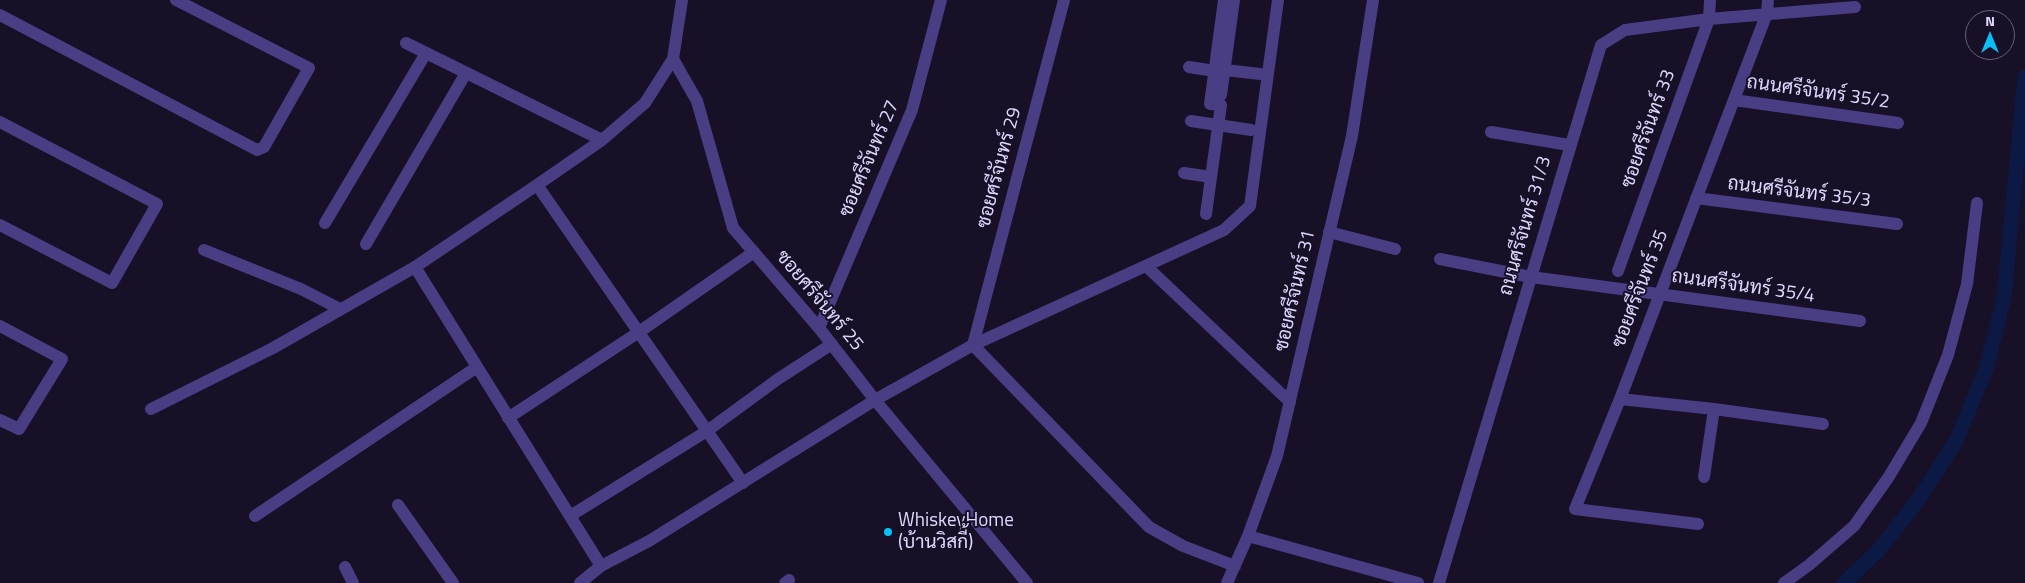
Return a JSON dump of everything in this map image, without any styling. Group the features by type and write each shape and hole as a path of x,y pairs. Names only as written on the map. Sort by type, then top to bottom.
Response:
{"street":[{"path":"0,15 257,150 264,147 309,68 176,0"},
{"path":"151,409 273,348 415,267 602,140 645,103 673,59 682,0"},
{"name":"ซอยศรีจันทร์ 27","path":"819,328 912,110 941,0"},
{"name":"ซอยศรีจันทร์ 29","path":"973,345 1064,0"},
{"path":"1221,95 1220,70 1224,0"},
{"path":"1206,214 1221,105 1210,104 1220,70 1234,0"},
{"path":"580,583 601,566 650,541 875,400 973,345 1224,230 1250,206 1278,0"},
{"name":"ซอยศรีจันทร์ 31","path":"1228,583 1248,536 1277,456 1352,136 1373,0"},
{"name":"ซอยศรีจันทร์ 33","path":"1618,270 1708,19 1710,0"},
{"name":"ซอยศรีจันทร์ 35","path":"1698,524 1575,509 1620,399 1658,294 1767,13 1768,0"},
{"name":"ถนนศรีจันทร์ 31/3","path":"1439,583 1569,145 1601,45 1625,30 1767,13 1855,7"},
{"path":"406,43 602,140"},
{"path":"325,223 426,53"},
{"name":"ซอยศรีจันทร์ 25","path":"673,59 697,101 733,228 819,328 875,400 1028,583"},
{"path":"1189,67 1260,74"},
{"path":"366,244 466,73"},
{"name":"ถนนศรีจันทร์ 35/2","path":"1734,100 1898,123"},
{"path":"1191,121 1251,130"},
{"path":"0,122 157,204 112,283 5,228"},
{"path":"1491,132 1569,145"},
{"path":"1184,173 1211,177"},
{"path":"537,185 743,483"},
{"name":"ถนนศรีจันทร์ 35/3","path":"1696,198 1897,224"},
{"path":"1784,583 1809,565 1854,526 1888,478 1921,423 1948,355 1967,284 1977,203"},
{"path":"1329,232 1395,249"},
{"path":"204,250 301,289 340,309"},
{"path":"508,418 639,332 754,252"},
{"name":"ถนนศรีจันทร์ 35/4","path":"1440,259 1531,277 1860,321"},
{"path":"1146,266 1290,402"},
{"path":"415,267 601,566"},
{"path":"0,326 62,359 18,429 0,420"},
{"path":"570,516 707,430 778,379 832,344"},
{"path":"973,345 1149,527 1183,546 1235,566"},
{"path":"255,516 477,367"},
{"path":"1620,399 1714,409 1823,424"},
{"path":"1704,477 1714,409"},
{"path":"398,505 453,583"},
{"path":"1248,536 1418,583"},
{"path":"345,567 353,583"}],"waterway":[{"path":"1844,583 1878,551 1919,499 1957,439 1986,369 2004,297 2025,77"}],"place":[{"name":"WhiskeyHome (บ้านวิสกี้)","path":"888,532"}]}
